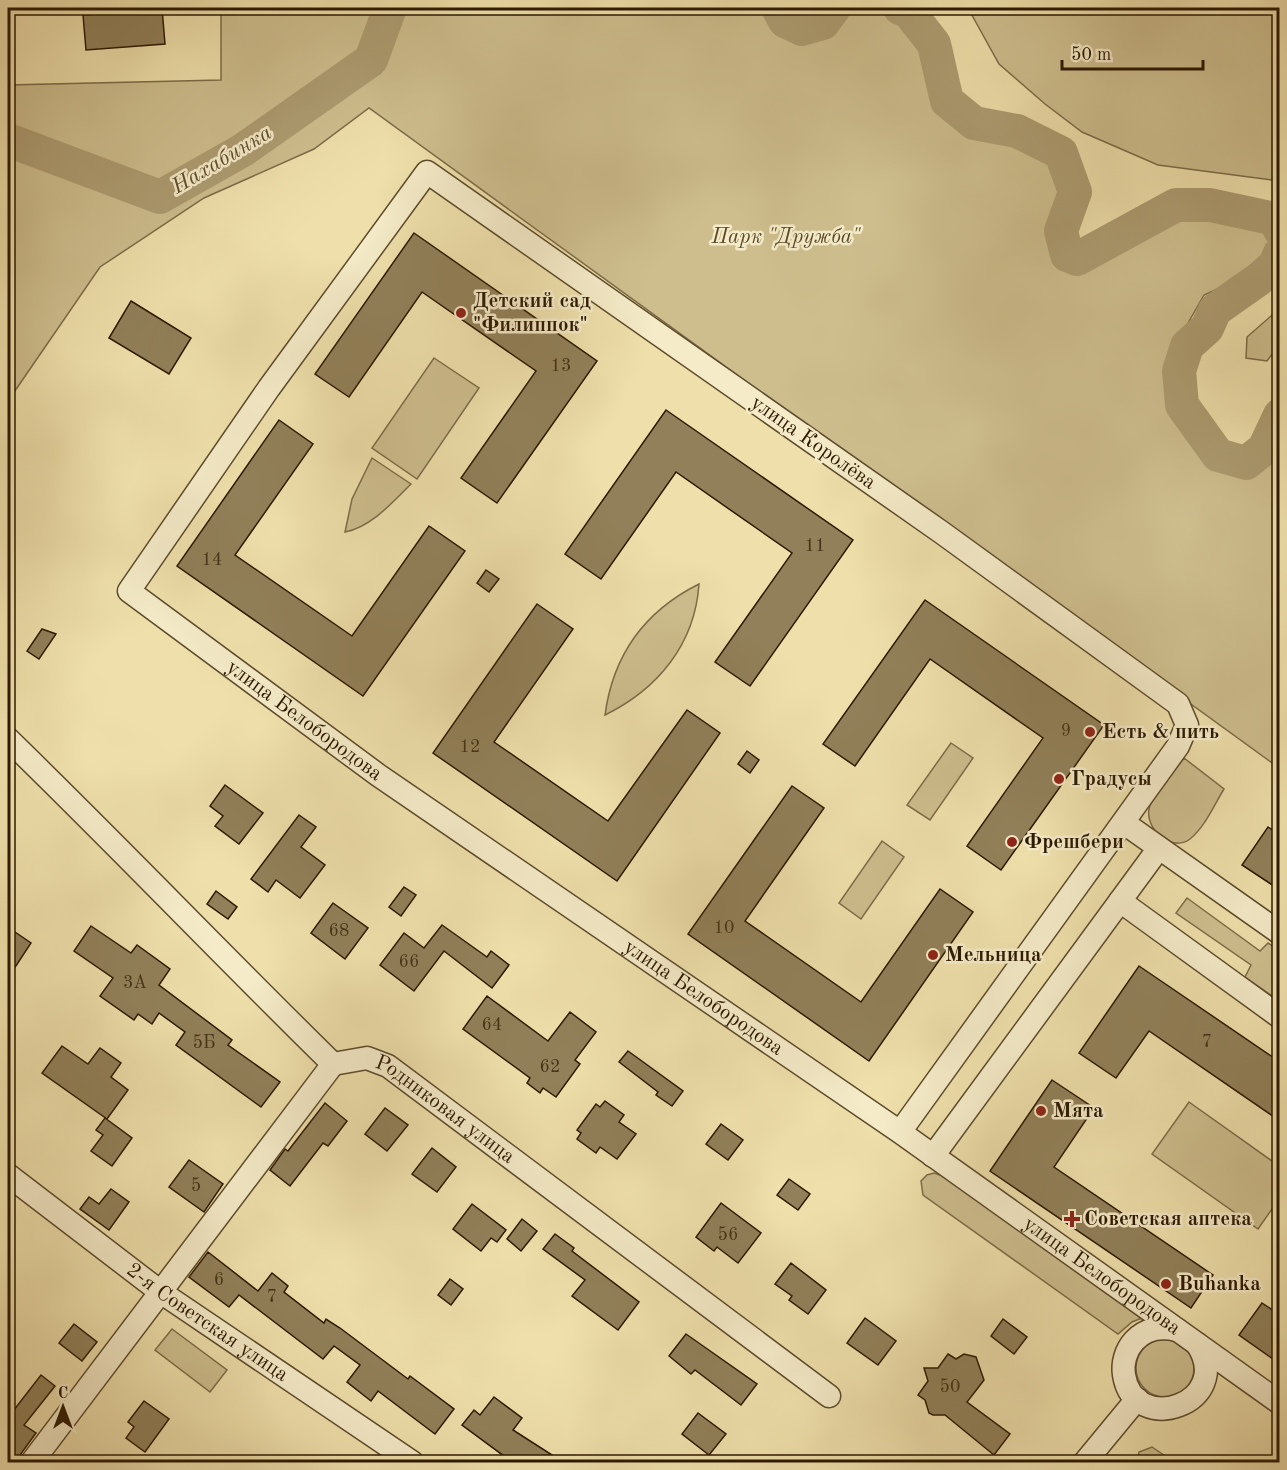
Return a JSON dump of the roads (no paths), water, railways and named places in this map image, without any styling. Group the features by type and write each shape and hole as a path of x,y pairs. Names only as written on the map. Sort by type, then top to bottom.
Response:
{"street":[{"name":"улица Королёва","path":"129,591 269,388 427,172 941,532 1178,704 1187,725 1178,746 1124,823"},
{"name":"улица Белобородова","path":"129,591 378,775 900,1132 1280,1402"},
{"path":"8,739 121,849 212,946 333,1064 32,1462"},
{"path":"900,1132 1124,823 1280,933"},
{"path":"933,1156 1159,848"},
{"path":"1120,901 1280,1017"},
{"name":"Родниковая улица","path":"333,1064 366,1058 388,1066 829,1396"},
{"name":"2-я Советская улица","path":"8,1175 162,1293 411,1462"},
{"path":"1177,1330 1163,1328 1150,1330 1138,1337 1130,1347 1124,1359 1124,1374 1128,1387 1137,1399 1149,1406 1162,1409 1177,1407 1189,1401 1199,1390 1204,1377 1205,1363 1197,1344"},
{"path":"1085,1462 1137,1399"}],"waterway":[{"name":"Нахабинка","path":"8,140 160,197 243,150 371,60 390,8"},
{"name":"Нахабинка","path":"778,8 785,21 802,29 823,23 834,8"},
{"name":"Нахабинка","path":"900,8 909,12 934,44 947,101 974,123 1017,131 1061,153 1075,192 1061,231 1067,255 1077,259 1176,205 1210,205 1275,219 1280,230"},
{"name":"Нахабинка","path":"1280,253 1275,265 1215,310 1207,328 1187,346 1179,371 1182,405 1218,455 1246,463 1264,449 1280,415"}],"place":[{"name":"Детский сад \"Филиппок\"","path":"461,313"},
{"name":"Есть & пить","path":"1090,732"},
{"name":"Градусы","path":"1059,779"},
{"name":"Фрешбери","path":"1012,842"},
{"name":"Мельница","path":"933,955"},
{"name":"Мята","path":"1041,1111"},
{"name":"Советская аптека","path":"1072,1219"},
{"name":"Buhanka","path":"1166,1284"}],"park label":[{"name":"Парк \"Дружба\"","path":"786,237"}]}
